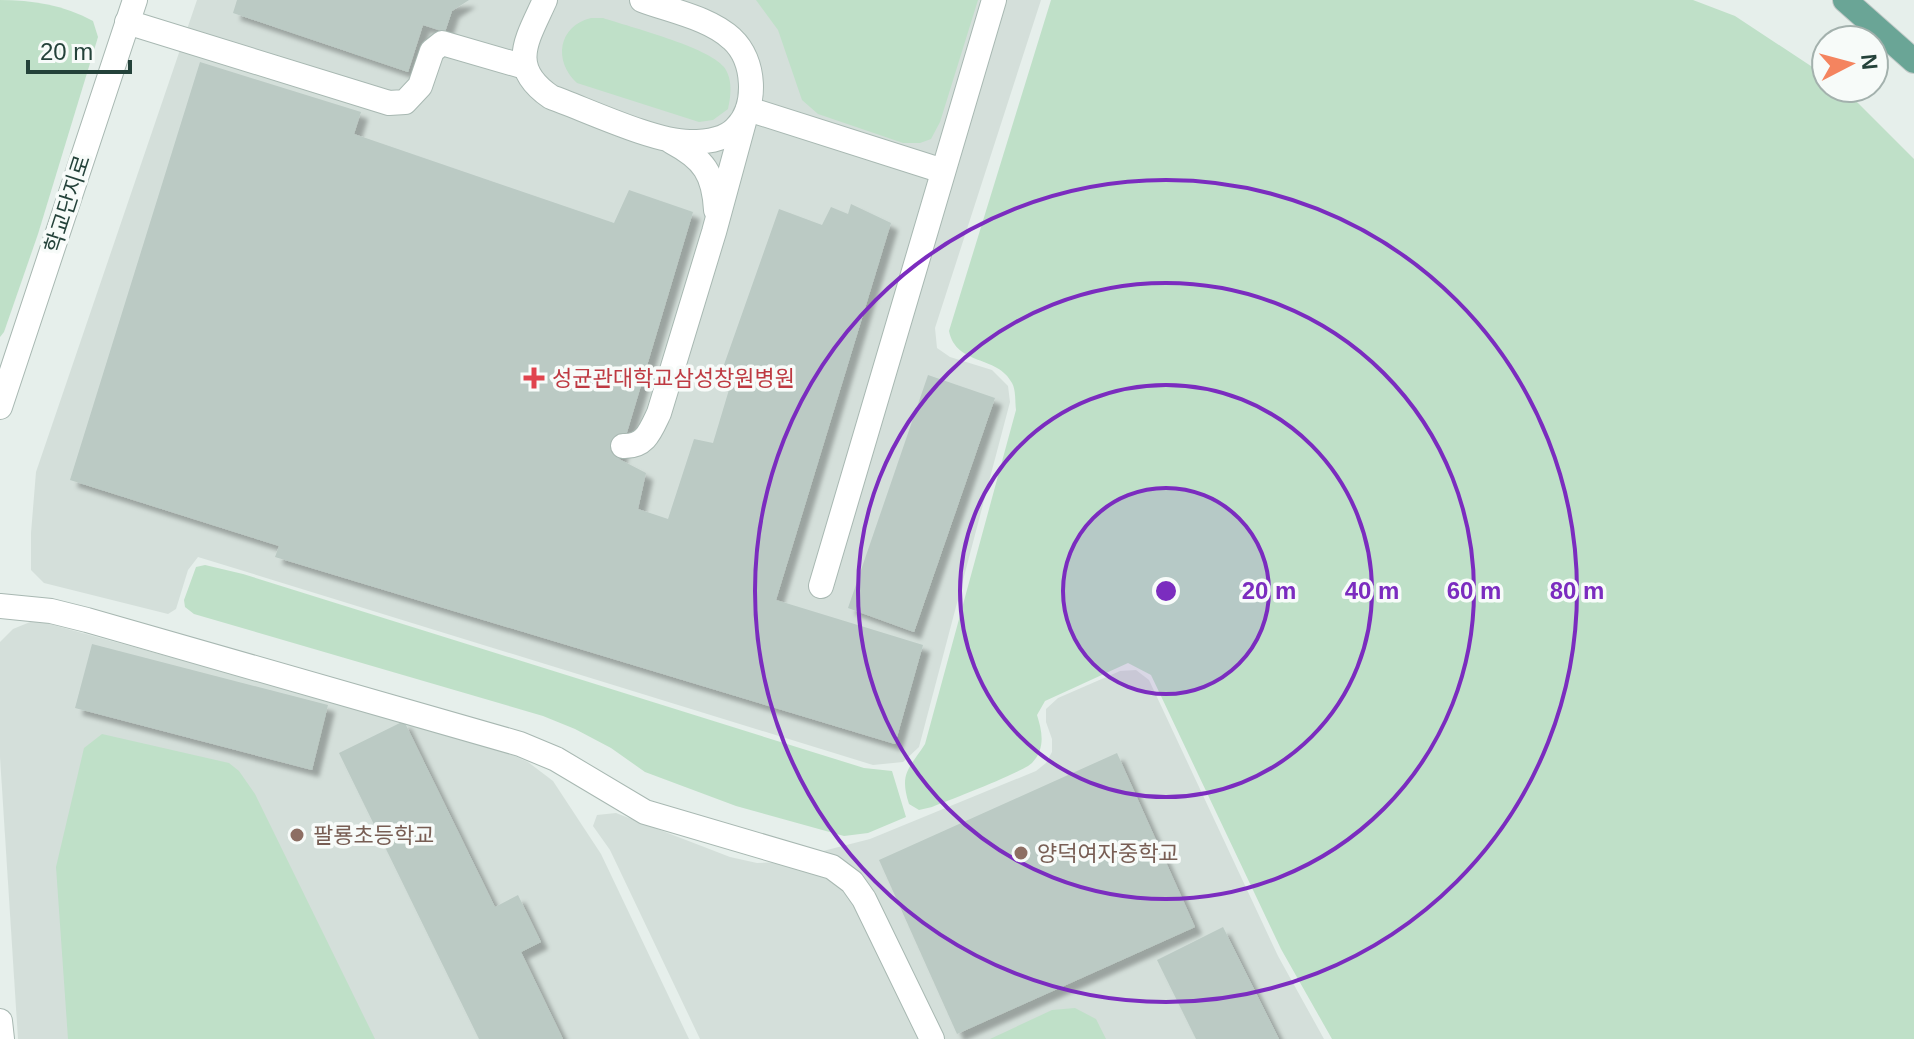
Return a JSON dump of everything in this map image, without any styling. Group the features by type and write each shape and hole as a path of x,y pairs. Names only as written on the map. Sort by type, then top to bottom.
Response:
{"main road":[{"path":"1845,0 1914,61"}],"street":[{"path":"545,0 524,52 525,67 534,85 551,97 668,140 688,151 705,166 715,189 714,232"},
{"path":"623,446 642,443 649,436 659,413 714,232 752,89 747,63 734,40 716,28 642,0"},
{"path":"821,586 994,0"},
{"path":"131,11 389,103 405,102 420,86 432,51 442,43 525,67"},
{"name":"학교단지로","path":"0,407 131,11"},
{"path":"668,140 691,142 718,139 735,130 747,110"},
{"path":"747,110 943,171"},
{"path":"0,606 51,611 87,620 520,744 556,759 645,812 832,867 852,882 864,899 932,1039"},
{"path":"0,1021 2,1039"}],"shaded area":[{"name":"성균관대학교삼성창원병원","path":"197,0 1041,0 935,328 937,348 950,357 992,370 1008,386 1010,402 919,747 903,762 873,765 198,557 188,570 176,609 168,614 44,583 31,570 36,472"},
{"name":"팔룡초등학교","path":"35,620 488,744 528,762 553,781 601,854 689,1039 18,1039 0,757 0,642 13,629"},
{"name":"양덕여자중학교","path":"1136,670 1149,680 1278,956 1324,1039 700,1039 610,850 593,826 597,815 616,813 730,857 757,863 780,862 870,839 1036,771 1046,763 1052,752 1046,709 1058,698 1120,671"}],"green space":[{"path":"0,0 36,2 71,11 93,21 98,37 38,234 0,337"},
{"path":"756,0 978,0 940,122 931,139 920,143 903,143 818,114 802,100 778,30"},
{"path":"1051,0 1693,0 1735,16 1810,65 1810,104 1859,104 1914,159 1914,1039 1332,1039 1281,949 1151,675 1128,663 1045,701 1037,715 1041,745 1032,763 1026,767 932,807 919,810 909,804 905,778 925,744 1016,410 1015,393 1006,374 960,350 949,331"},
{"path":"591,18 603,18 668,38 715,60 724,67 729,77 728,109 713,120 699,122 577,83 564,65 563,45 572,28"},
{"path":"205,565 243,574 864,768 892,771 906,817 868,833 844,836 736,806 645,772 611,748 543,716 194,614 185,607 184,600 196,567"},
{"path":"102,734 229,763 239,771 255,794 375,1039 68,1039 56,867 84,748"},
{"path":"1075,1008 1096,1019 1106,1039 990,1039 1052,1010"}],"building":[{"path":"237,0 469,0 452,11 445,32 423,25 408,72 233,13"},
{"path":"200,62 361,112 354,134 614,223 629,190 693,212 619,459 646,473 638,509 668,519 694,439 713,443 731,383 719,379 779,209 822,225 831,207 848,214 851,204 891,223 776,600 923,645 895,744 275,557 279,546 70,480"},
{"path":"928,375 995,398 914,632 848,608"},
{"path":"92,644 328,705 312,770 75,708"},
{"path":"404,721 495,907 518,895 541,942 521,952 563,1039 479,1039 339,753"},
{"path":"1117,753 1195,927 957,1034 879,860"},
{"path":"1223,927 1279,1039 1196,1039 1157,960"}],"place":[{"name":"성균관대학교삼성창원병원","path":"534,378"},
{"name":"팔룡초등학교","path":"297,835"},
{"name":"양덕여자중학교","path":"1021,853"}]}
